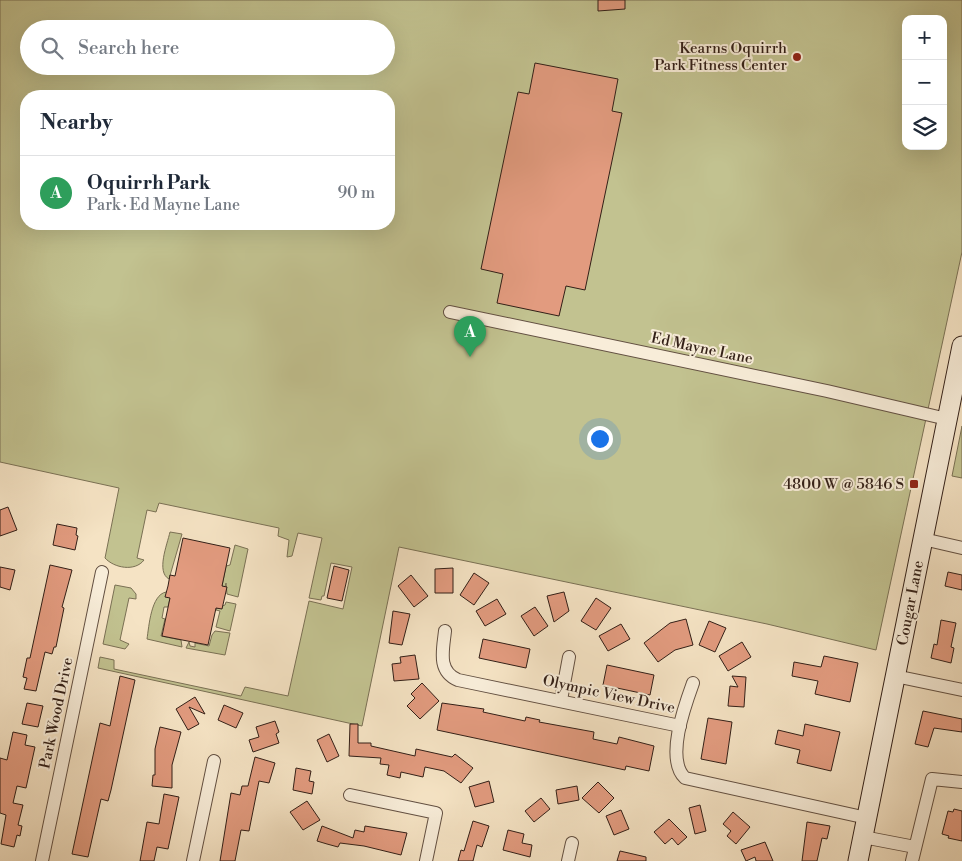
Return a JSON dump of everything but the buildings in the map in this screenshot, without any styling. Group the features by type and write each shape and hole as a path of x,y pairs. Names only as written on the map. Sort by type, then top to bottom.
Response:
{"main road":[{"name":"Cougar Lane","path":"858,861 962,346"}],"street":[{"name":"Ed Mayne Lane","path":"450,312 828,391 947,419"},
{"path":"923,540 962,548"},
{"name":"Park Wood Drive","path":"42,861 102,572"},
{"name":"Olympic View Drive","path":"445,631 442,653 445,670 450,676 458,680 680,726 677,762 685,778 867,818"},
{"path":"561,700 569,657"},
{"path":"896,676 962,690"},
{"path":"680,726 693,683"},
{"path":"193,861 214,761"},
{"path":"912,861 932,779 962,782"},
{"path":"350,795 436,813 426,861"},
{"path":"863,837 915,847"},
{"path":"568,861 572,842"}],"green space":[{"path":"0,0 962,0 962,252 876,650 767,624 399,547 362,726 98,668 100,657 114,660 114,669 241,696 245,687 288,696 309,601 343,609 352,567 331,563 324,596 322,596 321,600 309,598 322,538 298,533 292,556 287,557 289,540 278,536 279,528 159,503 156,512 147,510 137,558 144,560 135,566 124,567 114,564 105,558 119,488 0,462"},
{"path":"962,426 962,478 952,476"},
{"path":"170,532 182,534 169,579 163,571 163,564"},
{"path":"235,545 248,549 238,597 227,594 226,583 225,587 222,586 226,566 230,565"},
{"path":"115,585 131,588 136,594 136,599 129,598 120,640 129,644 125,649 103,644"},
{"path":"166,592 170,598 168,607 164,607 162,618 165,619 161,636 181,640 182,647 147,639 154,605 161,594"},
{"path":"226,602 236,604 230,631 216,627 220,611 216,610 225,605"},
{"path":"215,631 230,633 225,655 186,648 189,642 190,646 195,647 195,643 209,646"}],"place":[{"name":"Kearns Oquirrh Park Fitness Center","path":"797,57"},
{"name":"Oquirrh Park","path":"470,357"},
{"name":"4800 W @ 5846 S","path":"914,484"}]}
